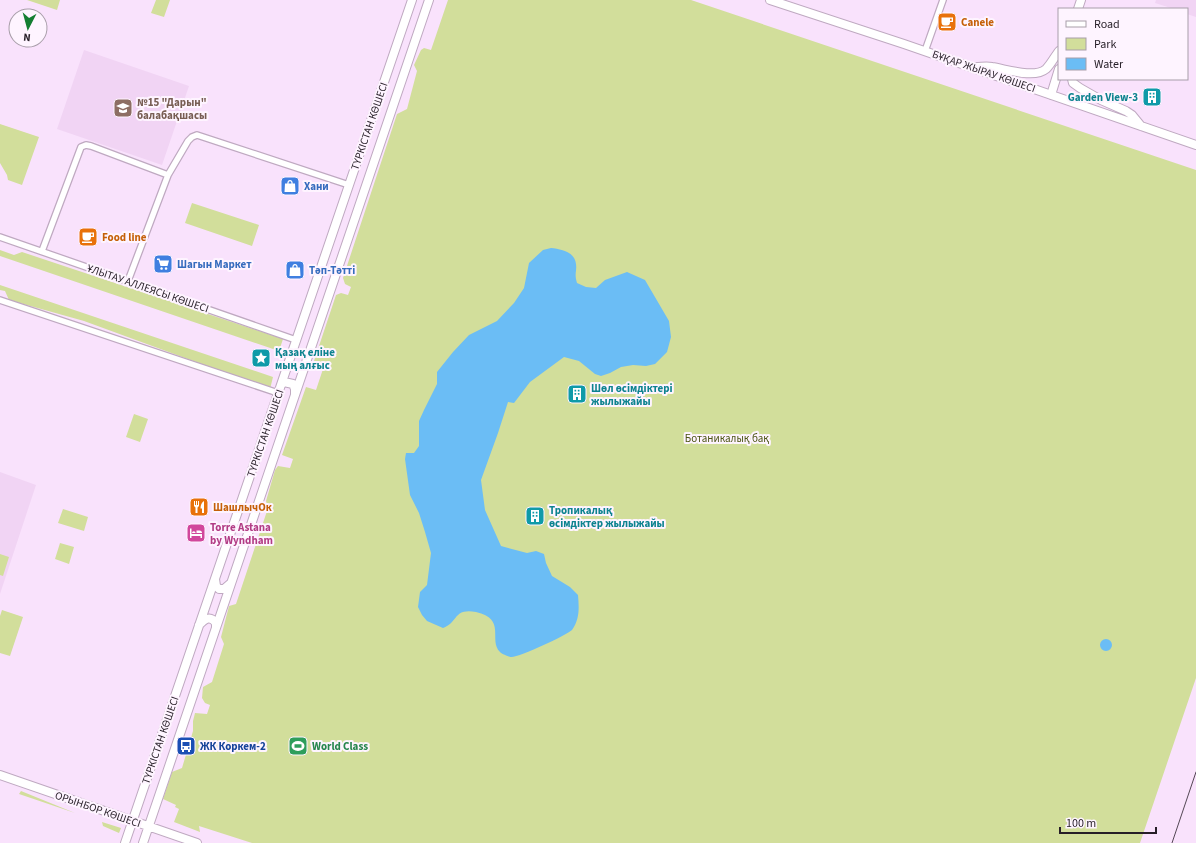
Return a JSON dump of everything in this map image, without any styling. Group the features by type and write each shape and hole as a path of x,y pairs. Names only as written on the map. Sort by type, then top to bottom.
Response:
{"main road":[{"name":"ТҮРКІСТАН КӨШЕСІ","path":"125,843 412,0"},
{"name":"ТҮРКІСТАН КӨШЕСІ","path":"143,843 429,0"},
{"name":"БҰҚАР ЖЫРАУ КӨШЕСІ","path":"770,0 925,51 1196,145"},
{"path":"971,67 990,66 1030,73 1041,71 1046,68 1058,52"},
{"path":"1050,95 1058,72"},
{"path":"1072,80 1073,83 1090,94 1132,115 1142,127"},
{"path":"296,340 296,350 298,355 303,356 310,351"},
{"path":"280,389 284,382 293,384 295,389 294,397"},
{"path":"215,579 216,586 219,589 224,589 231,583"},
{"path":"199,626 205,620 213,618 216,623 216,628"},
{"name":"ОРЫНБОР КӨШЕСІ","path":"0,775 197,843"}],"street":[{"path":"925,51 943,0"},
{"path":"128,281 168,175 188,141 192,137 197,136 349,185"},
{"path":"42,251 81,147 86,145 91,146 168,175"},
{"name":"ҰЛЫТАУ АЛЛЕЯСЫ КӨШЕСІ","path":"0,237 296,340"},
{"path":"0,300 280,389"}],"shaded area":[{"path":"1156,0 1196,0 1196,17 1188,14 1188,8 1171,8 1155,3"},
{"name":"№15 \"Дарын\" балабақшасы","path":"84,50 189,86 162,165 57,129"},
{"path":"0,472 36,485 0,594"}],"green space":[{"path":"27,0 60,0 57,10"},
{"path":"156,0 170,0 164,17 151,13"},
{"name":"Ботаникалық бақ","path":"448,0 691,0 1196,170 1196,678 1140,843 252,843 199,826 200,832 174,822 179,809 175,807 176,805 163,799 172,772 182,768 193,731 195,713 207,714 210,705 205,703 202,698 203,687 212,682 224,644 221,637 229,606 236,604 268,508 266,501 275,470 278,466 290,468 293,459 282,455 306,387 316,390 324,366 314,361 336,295 341,293 348,295 351,287 345,284 343,278 397,114 407,109 417,71 414,65 421,50 424,48 431,50"},
{"path":"0,124 39,137 22,185 8,180 7,175 0,163"},
{"path":"192,203 259,225 252,246 185,223"},
{"path":"0,250 14,255 22,252 283,339 279,351 0,256"},
{"path":"0,285 273,377 270,389 84,321 9,300 5,291 0,290"},
{"path":"134,414 148,419 140,442 126,437"},
{"path":"63,509 88,517 84,531 58,523"},
{"path":"60,543 74,547 69,564 55,559"},
{"path":"0,554 9,557 3,576 0,575"},
{"path":"2,610 23,617 10,656 0,653 0,616"},
{"path":"21,791 75,813 19,794"},
{"path":"102,822 121,828 119,833 103,826"}],"water":[{"path":"551,248 563,250 573,257 576,264 577,283 586,287 596,288 605,280 627,272 645,280 669,321 671,337 667,352 655,364 646,366 633,365 621,367 601,376 595,374 579,361 564,357 530,382 514,403 508,402 481,480 485,510 501,546 527,553 536,551 544,554 552,576 570,587 578,595 579,604 578,617 572,630 542,646 511,657 500,652 497,647 494,625 485,615 469,611 463,612 443,628 427,621 422,615 418,607 420,592 427,585 431,553 419,513 410,495 405,459 406,453 414,453 419,446 419,421 437,384 437,372 469,335 497,321 514,303 524,288 529,263 543,250"},
{"path":"1104,639 1108,639 1112,645 1108,651 1104,651 1100,647 1100,643"}],"tram line":[{"path":"1172,843 1196,772"}],"place":[{"name":"Canele","path":"947,22"},
{"name":"Garden View-3","path":"1152,97"},
{"name":"№15 \"Дарын\" балабақшасы","path":"123,108"},
{"name":"Хани","path":"290,186"},
{"name":"Food line","path":"88,237"},
{"name":"Шагын Маркет","path":"163,264"},
{"name":"Тәп-Тәтті","path":"295,270"},
{"name":"Қазақ еліне мың алғыс","path":"261,358"},
{"name":"Шөл өсімдіктері жылыжайы","path":"577,394"},
{"name":"ШашлычОк","path":"199,507"},
{"name":"Тропикалық өсімдіктер жылыжайы","path":"535,516"},
{"name":"Torre Astana by Wyndham","path":"196,533"},
{"name":"ЖК Коркем-2","path":"186,746"},
{"name":"World Class","path":"298,746"}]}
